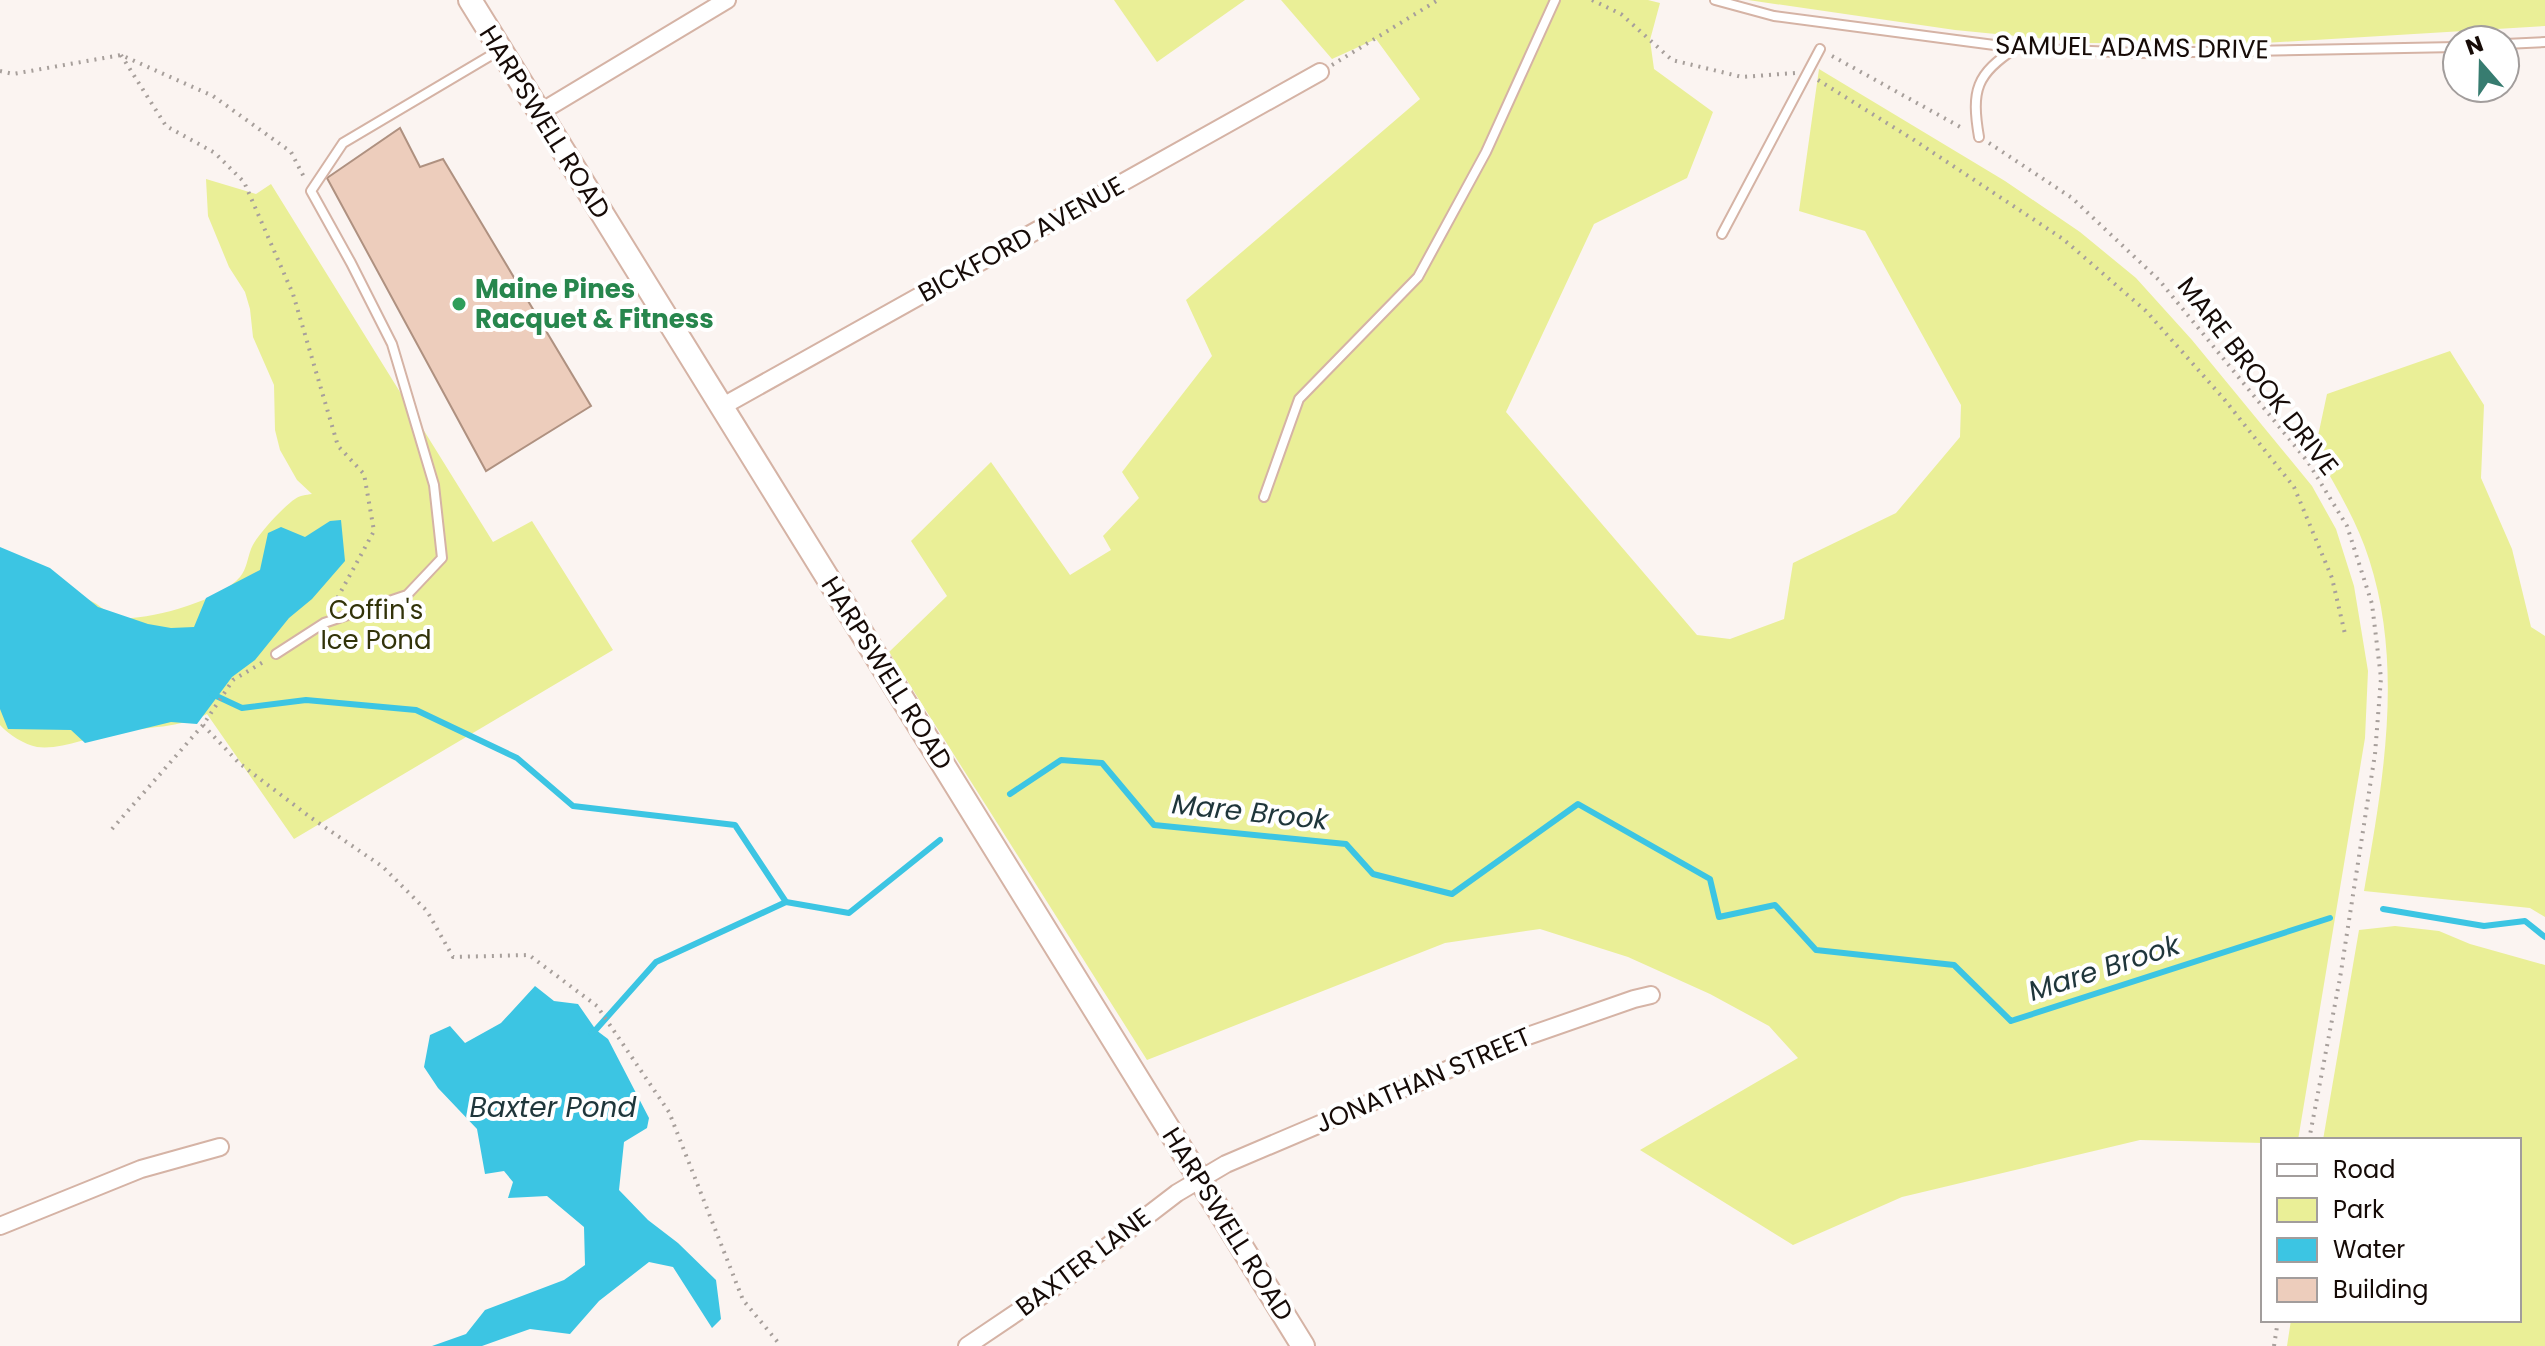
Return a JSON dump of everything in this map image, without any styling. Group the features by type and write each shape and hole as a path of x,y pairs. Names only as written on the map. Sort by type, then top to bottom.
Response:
{"main road":[{"name":"HARPSWELL ROAD","path":"470,0 1303,1346"}],"street":[{"path":"539,113 727,0"},
{"name":"BICKFORD AVENUE","path":"723,406 1320,72"},
{"name":"JONATHAN STREET","path":"1200,1178 1253,1152 1508,1044 1651,995"},
{"path":"0,1226 141,1169 220,1147"},
{"name":"BAXTER LANE","path":"967,1346 1053,1288 1136,1222 1200,1178"}],"lane":[{"path":"1264,497 1299,399 1418,277 1486,152 1555,0"},
{"name":"SAMUEL ADAMS DRIVE","path":"1715,0 1774,16 2017,48 2139,53 2441,47"},
{"path":"2521,43 2545,42"},
{"path":"1979,137 1974,108 1980,81 1994,62 2017,48"},
{"path":"1722,234 1820,49"},
{"path":"276,654 324,623 407,595 442,558 434,485 392,344 311,191 343,143 501,50"}],"path":[{"path":"1320,72 1438,0"},
{"path":"1592,0 1621,14 1672,60 1742,77 1807,74 1914,140 2063,239 2146,311 2224,399 2294,487 2332,578 2345,634"},
{"name":"MARE BROOK DRIVE","path":"1820,49 1979,137 2072,198 2159,280 2308,462 2347,526 2372,604 2381,678 2370,784 2340,978 2309,1138"},
{"path":"121,55 166,126 215,153 244,182 293,294 338,446 364,474 374,531 324,623"},
{"path":"0,71 13,74 121,55 213,96 291,152 311,191"},
{"path":"112,829 203,725 233,680 276,654"},
{"path":"203,725 239,763 383,867 427,911 453,957 529,955 597,1006 669,1112 743,1300 781,1346"},
{"path":"2274,1346 2278,1322"}],"green space":[{"path":"1114,0 1245,0 1157,62"},
{"path":"1281,0 1648,0 1660,3 1650,40 1654,69 1713,112 1687,178 1594,224 1506,412 1697,635 1730,639 1784,619 1793,563 1896,513 1960,437 1961,405 1865,231 1799,211 1819,69 2005,181 2080,232 2136,278 2192,340 2312,486 2336,529 2354,586 2368,671 2365,738 2298,1138 2261,1138 2261,1143 2140,1140 1902,1197 1793,1245 1640,1150 1798,1058 1769,1026 1710,994 1628,957 1540,929 1445,943 1147,1060 889,652 947,596 911,541 991,462 1070,575 1111,550 1103,536 1139,498 1122,472 1212,356 1186,300 1420,99 1376,39 1332,59"},
{"path":"1748,0 2545,0 2545,26 2441,24 2441,32 2248,44 2088,43 1955,30"},
{"name":"Coffin's Ice Pond","path":"206,179 256,194 271,184 493,542 532,521 613,650 294,839 207,714 175,725 116,732 47,747 22,742 0,725 0,562 72,592 118,618 150,616 202,601 231,585 242,574 251,549 270,522 297,498 312,494 297,480 280,450 275,430 274,385 253,337 245,292 229,267 208,216"},
{"path":"2450,351 2484,405 2481,478 2512,549 2531,627 2545,636 2545,917 2530,908 2364,891 2378,808 2387,725 2386,641 2380,600 2364,545 2315,450 2327,394"},
{"path":"2395,926 2439,931 2470,944 2545,965 2545,1346 2287,1346 2291,1322 2521,1322 2521,1138 2323,1138 2359,930"}],"water":[{"name":"Coffin's Ice Pond","path":"341,520 345,561 312,599 289,618 255,660 232,677 197,724 171,722 85,743 71,730 8,729 0,709 0,547 50,568 98,607 148,624 171,628 194,627 206,598 260,570 268,533 281,527 305,537 330,521"},
{"name":"Baxter Pond","path":"535,986 554,1001 578,1004 596,1030 608,1039 649,1118 647,1128 624,1142 619,1190 716,1280 721,1319 712,1328 673,1267 649,1262 599,1301 570,1334 530,1329 482,1346 432,1346 466,1334 485,1310 564,1280 585,1265 584,1227 547,1196 508,1198 513,1182 504,1171 485,1174 477,1129 438,1088 424,1067 430,1035 450,1026 465,1043 501,1023"}],"building":[{"path":"400,128 420,167 443,159 591,406 486,471 327,178"}],"waterway":[{"name":"Mare Brook","path":"212,694 242,708 306,700 416,710 517,758 573,806 735,825 786,902 849,913 940,840"},
{"name":"Mare Brook","path":"1010,794 1061,760 1102,763 1154,825 1346,844 1373,874 1452,894 1578,804 1710,879 1719,917 1775,905 1816,950 1954,965 2011,1021 2330,918"},
{"path":"592,1034 656,962 786,902"},
{"name":"Mare Brook","path":"2383,909 2484,926 2525,921 2545,937"}],"place":[{"name":"Maine Pines Racquet & Fitness","path":"459,304"}]}
